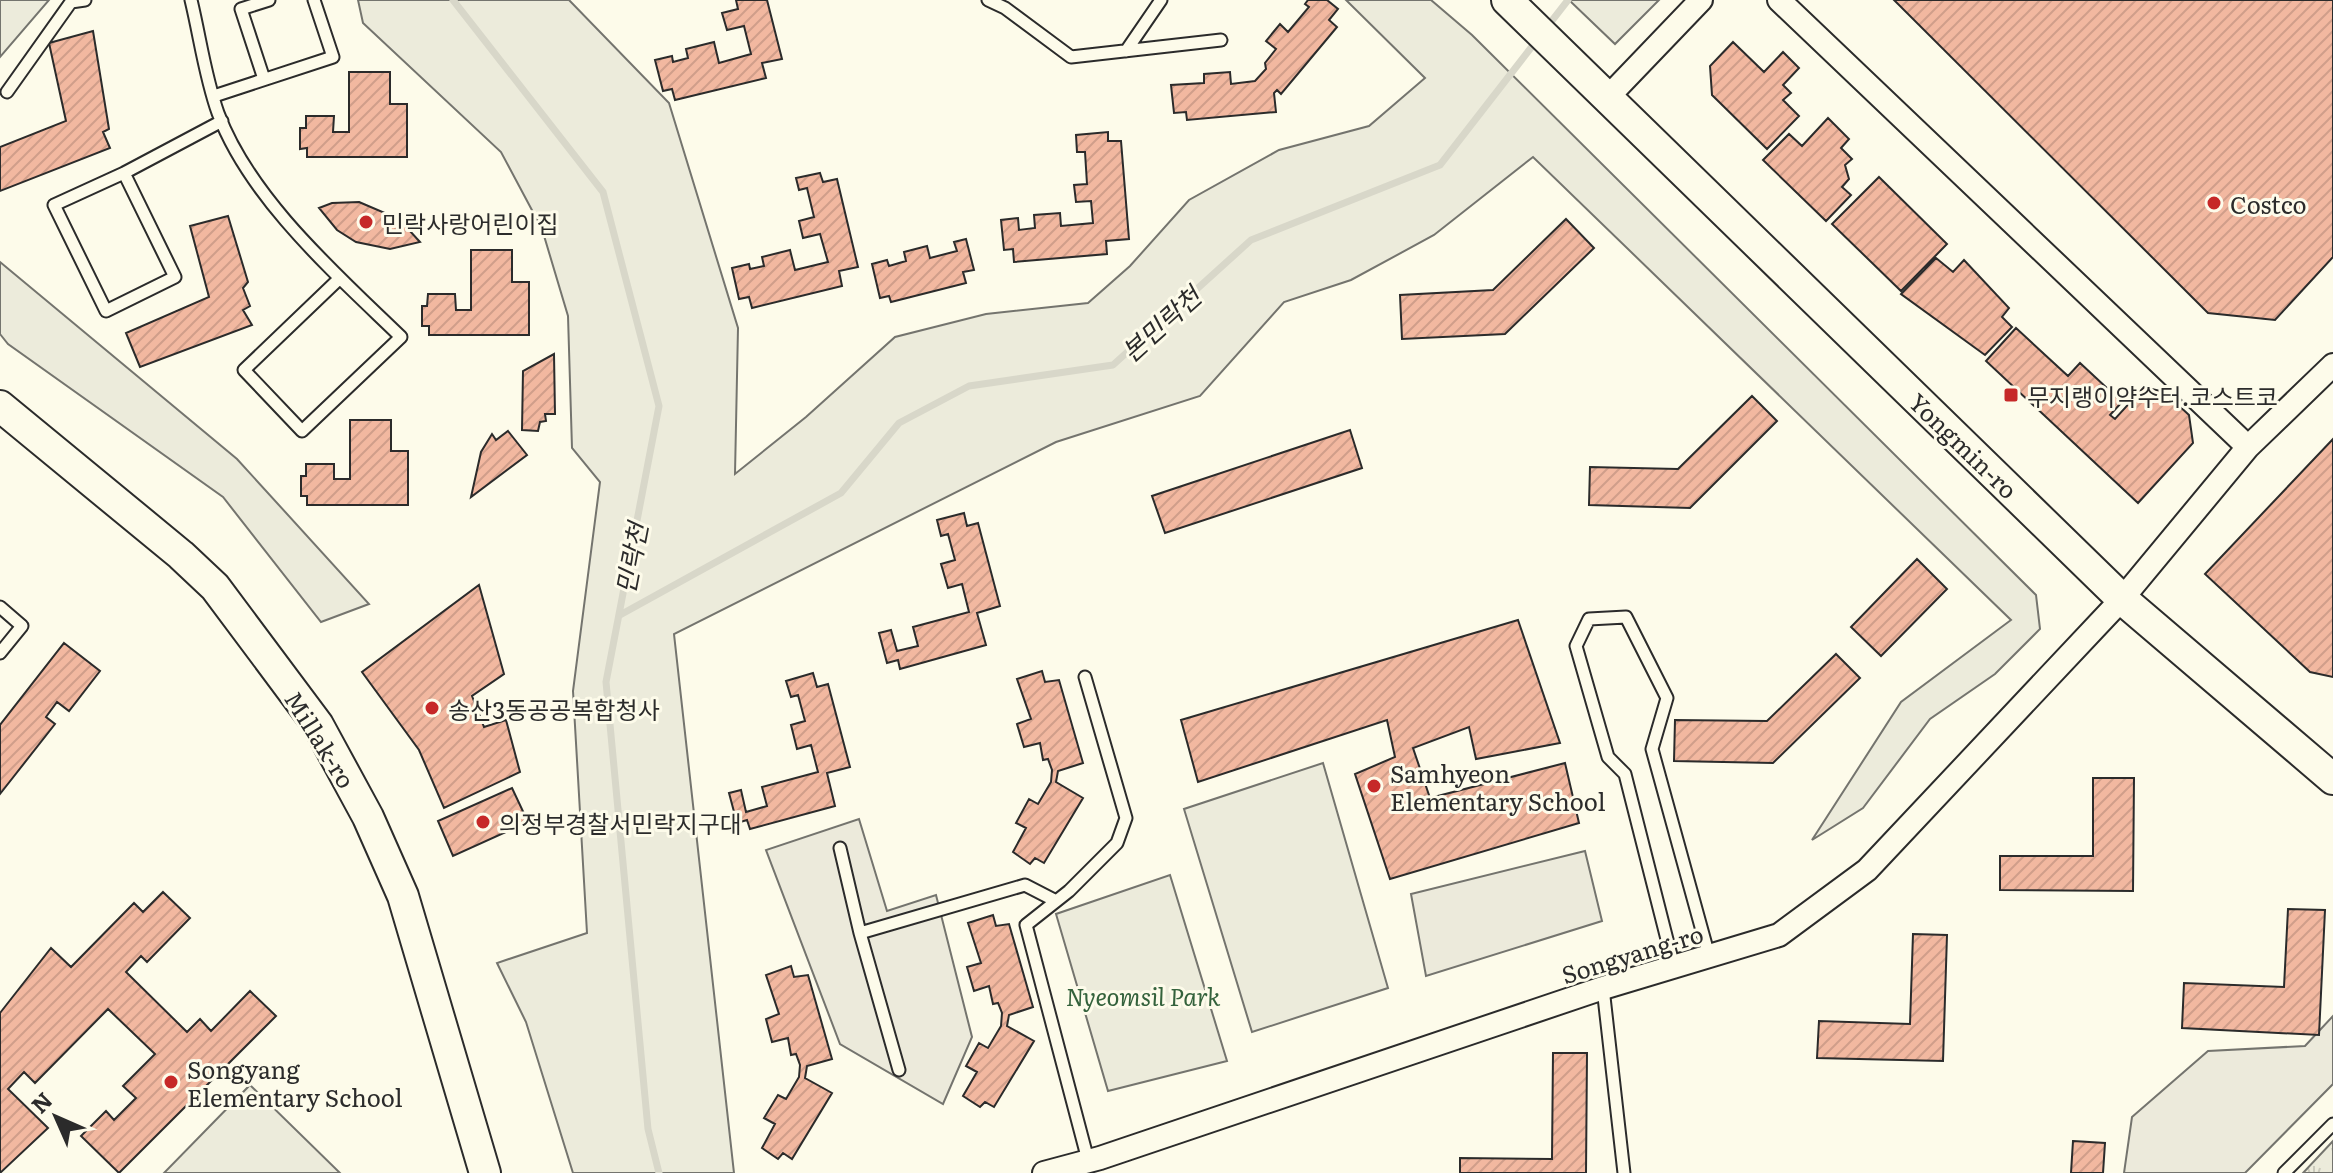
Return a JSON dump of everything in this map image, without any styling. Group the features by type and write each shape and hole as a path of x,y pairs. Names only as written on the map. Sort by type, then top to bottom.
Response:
{"street":[{"name":"Yongmin-ro","path":"1507,0 2122,599 2333,779"},
{"path":"1608,97 1701,0"},
{"path":"1779,0 2248,447"},
{"name":"Songyang-ro","path":"1044,1173 1089,1166 1603,988 1779,935 1867,870 2122,599 2248,447 2333,365"},
{"name":"Millak-ro","path":"0,406 181,555 215,587 318,725 368,817 403,896 485,1173"}],"lane":[{"path":"7,92 71,2 85,0"},
{"path":"191,0 222,121 251,178 340,278 401,337 302,431 244,370 340,278"},
{"path":"264,79 241,9 269,0"},
{"path":"214,96 333,57 314,0"},
{"path":"988,0 1005,8 1071,57 1221,40"},
{"path":"1126,51 1161,0"},
{"path":"124,173 175,277 106,311 54,205 124,173 222,121"},
{"path":"0,607 22,626 0,653"},
{"path":"1674,967 1625,774 1608,757 1576,646 1589,619 1626,617 1667,698 1652,749 1709,956"},
{"path":"1085,677 1126,818 1117,843 1026,925 1089,1166"},
{"path":"840,848 860,933 899,1070"},
{"path":"860,933 1025,885 1056,901"},
{"path":"1603,988 1624,1173"},
{"path":"2284,1173 2333,1124"}],"green space":[{"path":"0,0 49,0 0,57"},
{"path":"358,0 569,0 669,103 738,328 735,474 806,417 895,337 986,314 1088,303 1130,266 1189,200 1279,150 1369,126 1425,78 1346,0 1431,0 1472,35 2036,595 2040,629 1995,674 1930,719 1863,808 1812,840 1901,702 2011,620 1533,157 1434,235 1351,280 1284,302 1200,396 1056,442 674,634 734,1173 573,1173 526,1022 497,963 587,933 573,691 600,482 572,448 568,316 542,229 501,152 363,23"},
{"path":"1569,0 1659,0 1615,44"},
{"path":"0,262 237,459 369,604 321,622 223,497 8,344 0,334"},
{"path":"1323,763 1388,988 1252,1032 1184,809"},
{"name":"Nyeomsil Park","path":"1170,875 1227,1061 1108,1091 1056,914"},
{"path":"250,1085 340,1173 164,1173"},
{"path":"2333,1141 2333,1173 2303,1173"}],"shaded area":[{"path":"859,819 887,911 936,895 972,1037 943,1104 840,1044 766,850"},
{"path":"1585,851 1602,921 1426,976 1411,894"},
{"path":"2333,1016 2333,1084 2245,1173 2124,1173 2132,1117 2208,1051 2305,1046"}],"building":[{"path":"736,0 767,0 782,59 762,63 766,78 675,100 672,89 663,91 655,60 672,56 673,62 688,58 686,49 714,42 719,63 751,54 744,26 727,30 722,13 738,9"},
{"path":"1308,0 1327,0 1338,9 1329,20 1337,27 1281,94 1277,90 1274,93 1276,112 1187,120 1186,112 1174,113 1171,85 1204,83 1204,74 1230,72 1231,84 1255,81 1266,69 1265,63 1276,49 1266,41 1280,24 1288,32 1309,7 1305,4"},
{"name":"Costco","path":"1894,0 2333,0 2333,257 2275,320 2208,313"},
{"path":"93,31 109,129 103,132 110,148 0,191 0,147 66,121 49,43"},
{"path":"1733,42 1764,72 1783,52 1799,68 1783,85 1791,93 1783,100 1799,116 1767,149 1712,95 1710,66"},
{"path":"349,72 390,72 390,104 407,104 407,157 307,157 307,148 300,149 300,128 306,128 306,116 334,116 333,132 349,132"},
{"path":"1828,118 1849,139 1841,148 1852,159 1845,165 1849,179 1842,187 1851,195 1826,221 1763,160 1789,134 1802,146"},
{"path":"1108,132 1108,141 1121,141 1129,239 1106,241 1107,254 1014,262 1013,249 1004,250 1001,220 1018,218 1019,230 1035,228 1034,215 1060,213 1061,226 1093,223 1091,201 1076,202 1074,185 1087,184 1085,152 1077,152 1076,135"},
{"path":"820,173 823,182 837,179 858,267 839,271 842,286 752,308 749,297 739,299 732,268 749,264 750,269 764,266 762,257 790,250 795,270 828,262 820,234 803,238 799,221 814,217 807,188 799,190 796,178"},
{"path":"1879,177 1947,244 1901,291 1832,224"},
{"name":"민락사랑어린이집","path":"359,202 399,219 420,242 390,249 356,242 337,230 319,208 332,203"},
{"path":"228,216 248,282 243,288 250,306 243,310 252,325 140,367 126,333 209,297 190,226"},
{"path":"1566,219 1594,248 1505,334 1402,339 1400,295 1493,290"},
{"path":"966,239 974,270 963,272 966,283 891,302 889,296 880,298 872,264 887,260 889,266 906,261 904,252 927,246 930,258 957,251 954,242"},
{"path":"471,250 512,250 512,282 529,282 529,335 429,335 429,326 422,326 422,306 427,306 428,294 455,294 456,310 471,310"},
{"path":"1936,258 1953,272 1964,260 2009,308 2002,317 2012,327 1985,355 1901,294"},
{"path":"2016,328 2068,376 2080,363 2122,402 2110,415 2115,419 2144,387 2164,392 2189,415 2193,443 2138,503 1986,361"},
{"path":"554,354 555,414 545,414 546,421 540,422 538,431 522,430 523,371"},
{"path":"1752,396 1777,421 1690,508 1589,505 1590,467 1678,469"},
{"path":"350,420 391,420 391,451 408,451 408,505 307,505 307,496 301,496 301,476 306,476 306,464 334,464 334,479 350,479"},
{"path":"1350,430 1362,468 1165,533 1152,496"},
{"path":"508,431 527,455 471,497 481,452 492,434 496,440"},
{"path":"2333,439 2333,677 2310,672 2205,574"},
{"path":"964,513 967,526 978,523 1000,606 977,613 986,645 900,669 898,660 887,663 879,633 891,630 897,651 918,646 913,627 969,612 962,584 948,588 941,564 955,560 948,534 941,536 937,520"},
{"path":"1917,559 1947,589 1881,656 1851,627"},
{"name":"송산3동공공복합청사","path":"479,585 504,674 472,696 484,727 506,720 520,772 444,808 419,750 362,672"},
{"path":"1518,620 1560,743 1476,759 1469,727 1413,748 1430,798 1565,763 1579,823 1390,879 1355,774 1395,757 1387,720 1198,782 1181,720"},
{"path":"64,643 100,671 69,711 57,702 46,717 55,724 0,794 0,725"},
{"path":"1836,654 1860,678 1773,763 1674,761 1675,720 1767,721"},
{"path":"1042,671 1045,682 1059,680 1083,763 1058,771 1056,782 1083,798 1044,863 1035,858 1030,864 1013,852 1026,828 1016,823 1029,799 1038,804 1051,782 1052,770 1048,759 1043,760 1040,743 1024,747 1017,724 1031,719 1017,679"},
{"path":"813,673 817,687 828,684 850,767 827,773 835,806 750,829 747,820 737,823 729,793 741,790 746,812 767,806 762,787 818,772 811,745 797,749 791,725 805,721 798,695 791,697 786,681"},
{"path":"2093,778 2134,778 2133,891 2000,890 2000,856 2093,856"},
{"name":"의정부경찰서민락지구대","path":"512,788 528,822 453,856 438,821"},
{"path":"163,892 190,918 147,962 141,956 126,972 187,1032 200,1019 211,1031 250,991 276,1016 119,1173 81,1136 106,1111 114,1120 136,1098 123,1086 155,1054 108,1009 35,1083 24,1072 8,1089 48,1128 0,1173 0,1013 51,948 71,967 134,903 143,912"},
{"path":"2288,909 2325,910 2319,1035 2182,1028 2184,983 2284,987"},
{"path":"993,915 996,926 1009,924 1033,1007 1009,1015 1007,1026 1034,1041 994,1107 985,1102 980,1107 963,1096 977,1072 966,1066 979,1043 988,1048 1001,1026 1002,1013 998,1003 993,1004 989,986 974,991 967,967 981,963 968,923"},
{"path":"1913,934 1947,935 1943,1061 1817,1058 1819,1021 1910,1024"},
{"path":"791,966 794,977 808,975 832,1059 807,1066 805,1078 832,1093 792,1159 783,1153 778,1159 762,1148 775,1124 764,1118 778,1095 786,1099 799,1077 800,1065 796,1054 791,1055 788,1038 772,1042 766,1019 779,1014 766,975"},
{"path":"1553,1053 1587,1053 1586,1173 1460,1173 1460,1158 1552,1159"},
{"path":"2073,1141 2105,1143 2103,1173 2071,1173"}],"waterway":[{"name":"민락천","path":"453,0 603,192 659,406 606,682 648,1129 659,1173"},
{"name":"본민락천","path":"1547,27 1568,0"},
{"name":"본민락천","path":"620,615 841,493 899,423 969,386 1113,365 1251,240 1440,165 1537,40"}],"place":[{"name":"Costco","path":"2214,203"},
{"name":"민락사랑어린이집","path":"366,222"},
{"name":"무지랭이약수터.코스트코","path":"2011,395"},
{"name":"송산3동공공복합청사","path":"432,708"},
{"name":"Samhyeon Elementary School","path":"1374,786"},
{"name":"의정부경찰서민락지구대","path":"483,822"},
{"name":"Songyang Elementary School","path":"171,1082"}]}
